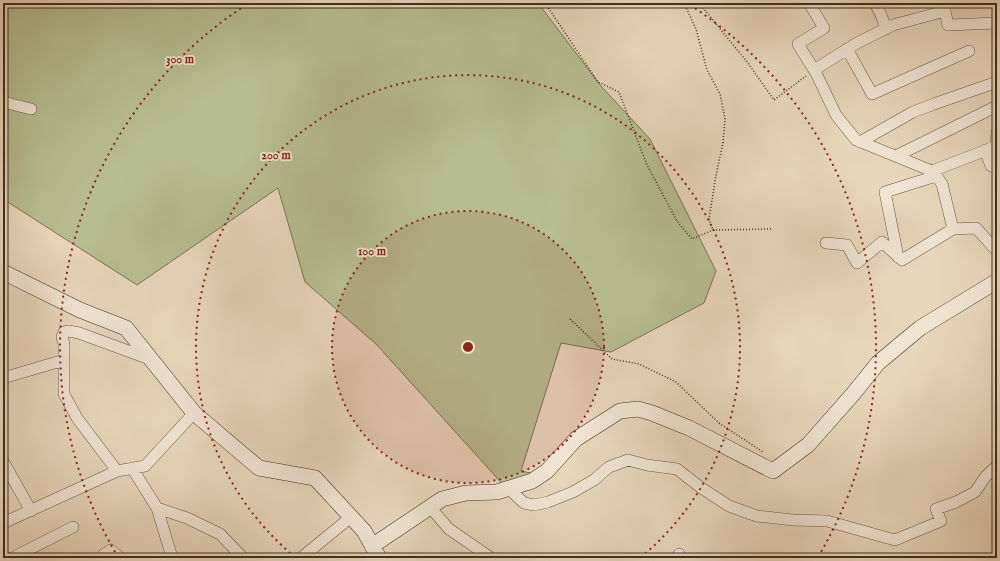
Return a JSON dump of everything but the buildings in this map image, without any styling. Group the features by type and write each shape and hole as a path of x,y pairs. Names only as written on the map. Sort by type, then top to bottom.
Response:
{"street":[{"path":"808,3 824,28 798,44 814,70 836,115 856,140 896,156 934,174 942,184 953,229"},
{"path":"874,3 880,13 886,29"},
{"path":"814,70 848,49 893,25 945,11 948,25 997,23"},
{"path":"848,49 872,94 969,51"},
{"path":"860,142 913,112 997,82"},
{"path":"3,102 31,110"},
{"path":"896,156 997,106"},
{"path":"997,132 990,166 997,167"},
{"path":"898,257 885,192 934,174 993,147"},
{"path":"826,243 847,245 857,263 882,242 902,260 953,229 976,228 997,251"},
{"path":"3,272 80,310 126,328 194,413 259,468 315,478 364,531 376,552 430,507 442,499 466,493 496,492 532,481 546,471 576,439 620,411 638,409 652,412 689,428 773,471 808,445 878,363 920,328 997,281"},
{"path":"117,471 77,418 64,394 64,344 62,337 64,332 69,331 120,347 150,359"},
{"path":"5,379 64,361"},
{"path":"3,523 117,471 145,466 194,413"},
{"path":"509,489 524,503 534,505 548,502 573,492 594,480 609,467 628,460 647,466 677,470 729,506 757,516 794,520 827,521 896,540 942,521 936,509 956,502 974,492 986,476 997,466"},
{"path":"3,461 31,511"},
{"path":"132,468 157,508 171,554 174,558"},
{"path":"430,507 449,529 491,558"},
{"path":"157,508 187,518 220,534 243,558"},
{"path":"301,558 351,517"},
{"path":"12,558 73,527"},
{"path":"103,558 103,555 111,550 119,558"}],"path":[{"path":"545,3 598,82 619,92 647,165 677,221 692,239 713,230 771,229"},
{"path":"684,3 696,29 707,70 720,94 725,119 723,143 708,219 713,230"},
{"path":"699,3 748,63 774,100 814,70"},
{"path":"570,319 612,359 639,364 676,382 719,423 763,451 762,466"}],"green space":[{"path":"3,3 538,3 601,86 650,139 716,271 704,303 611,352 561,343 521,471 535,474 506,488 376,344 305,282 278,188 137,285 3,199"}]}
